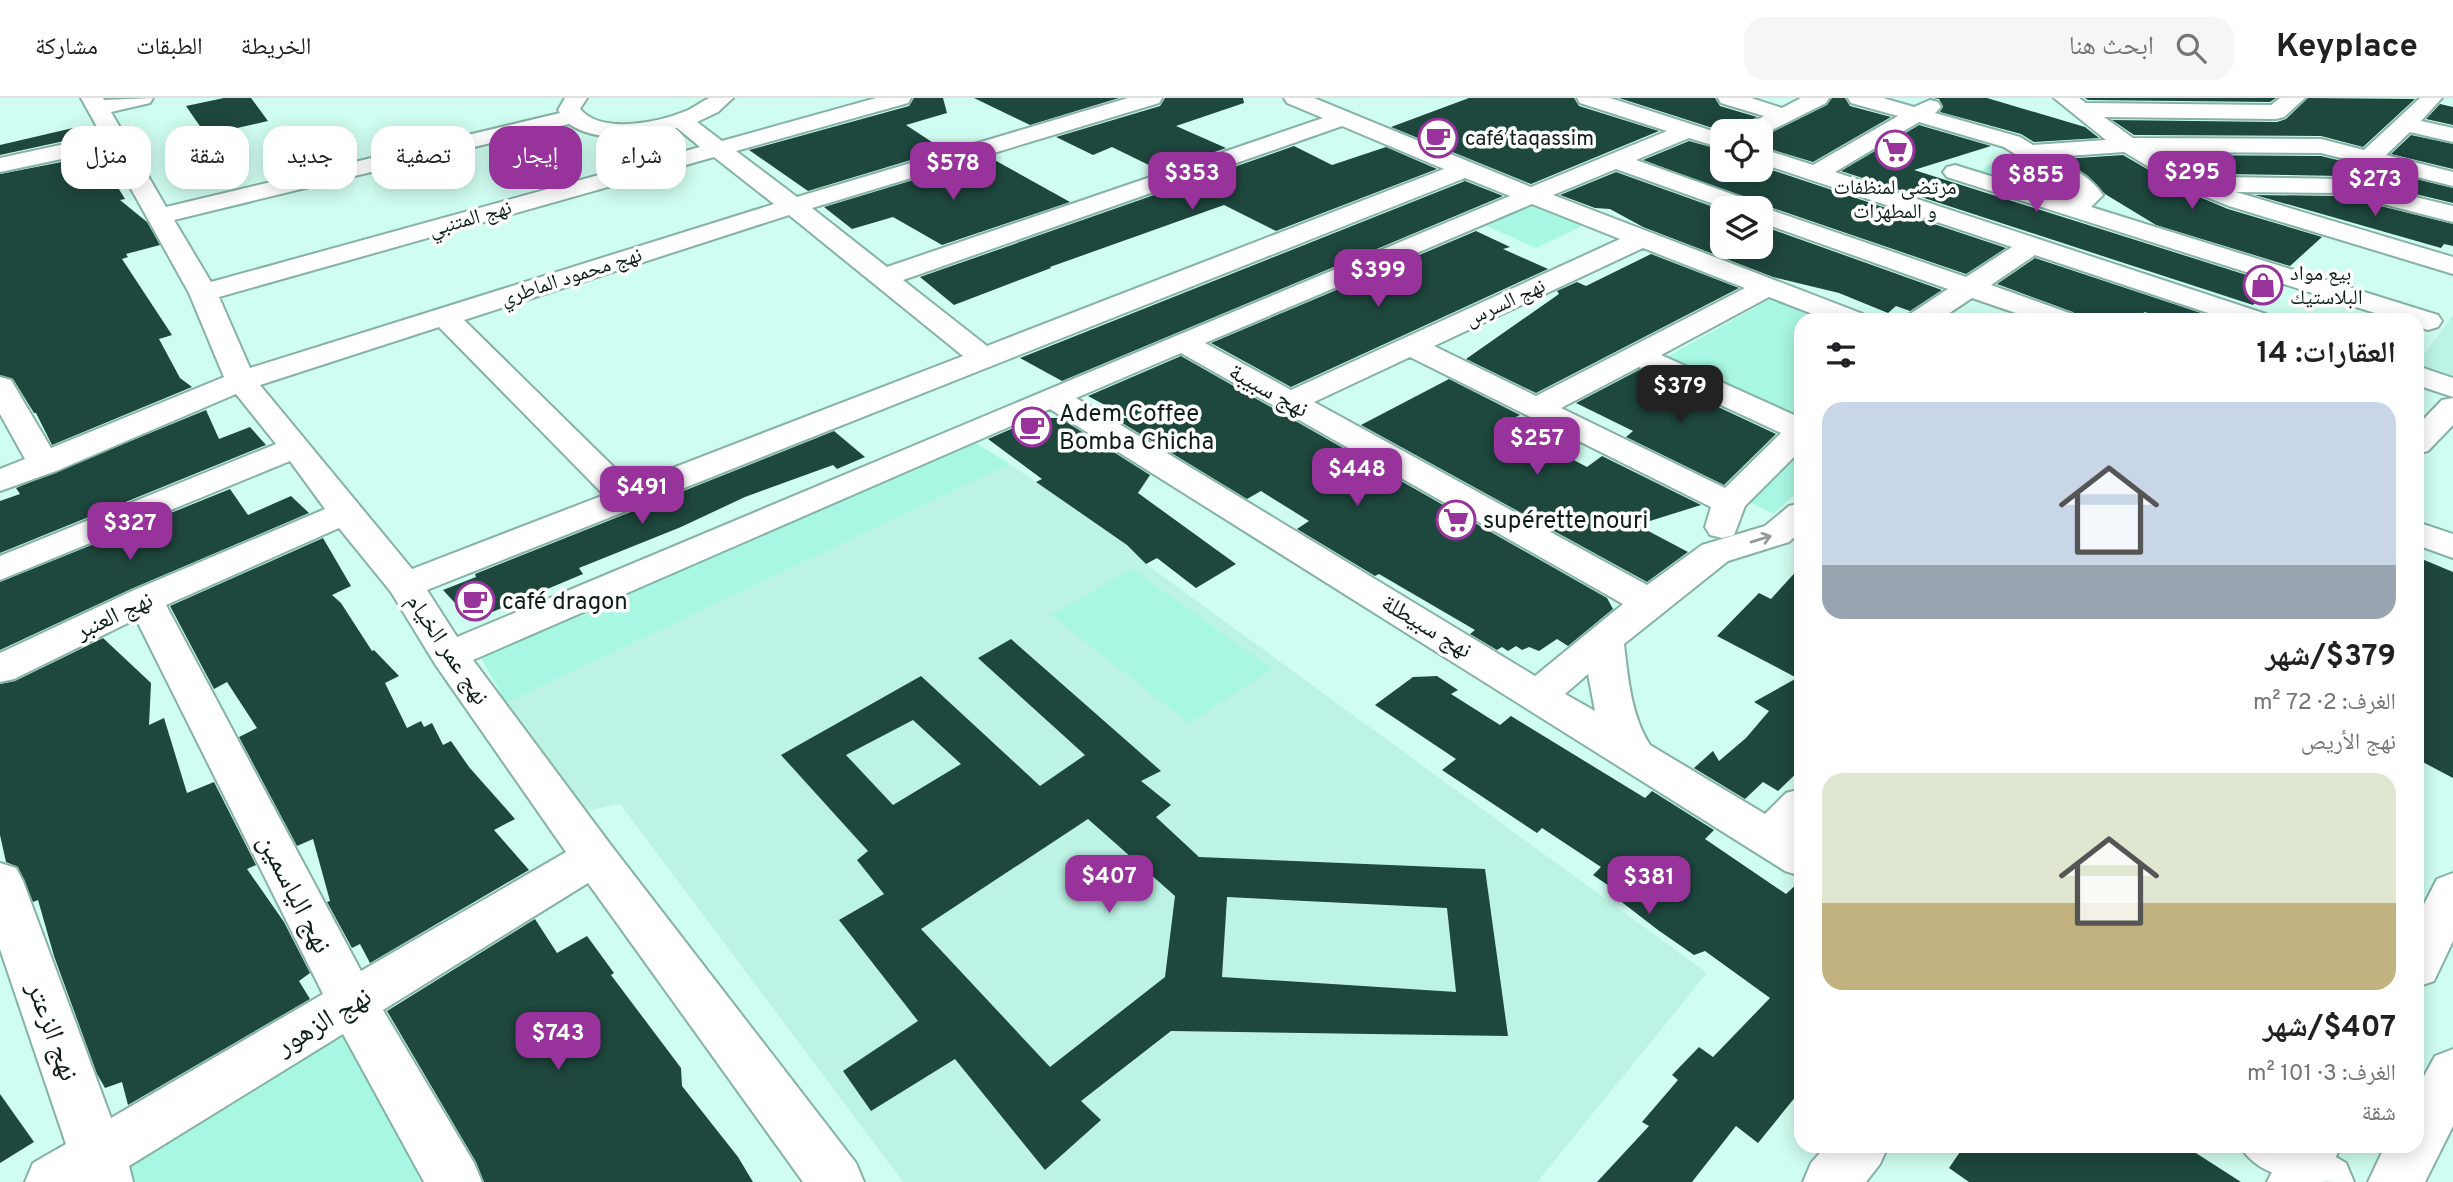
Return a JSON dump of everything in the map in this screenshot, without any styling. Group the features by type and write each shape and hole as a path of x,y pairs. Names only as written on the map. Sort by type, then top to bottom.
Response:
{"street":[{"path":"95,103 142,98"},
{"path":"159,216 574,107 588,125 615,129 648,128 706,112 722,98"},
{"name":"نهج المتنبي","path":"202,293 900,98"},
{"name":"نهج محمود الماطري","path":"235,368 320,356 793,206 1151,98"},
{"path":"1295,98 1531,195 1768,287 1826,313"},
{"path":"1588,98 1710,137"},
{"path":"1729,98 1783,115"},
{"path":"1773,120 1818,98"},
{"path":"1858,98 2008,141 2085,187 2091,195 2073,208"},
{"path":"1814,174 1947,98"},
{"path":"2074,104 2276,112 2294,98"},
{"path":"2370,158 2430,98 2453,104"},
{"name":"نهج عمر الخيام","path":"95,103 109,126"},
{"path":"2074,104 2128,145 2195,184 2238,201 2440,300"},
{"path":"882,278 1344,118"},
{"path":"681,121 984,358"},
{"path":"2403,124 2453,135"},
{"path":"449,655 1052,397 1688,130"},
{"path":"1900,202 2008,141"},
{"path":"2029,152 2128,145 2306,145 2453,179"},
{"path":"0,164 61,151"},
{"path":"1614,160 1714,196"},
{"path":"1773,160 2235,313"},
{"path":"405,585 886,399 1466,169"},
{"path":"1955,172 2185,244 2440,300"},
{"path":"1773,213 1839,183"},
{"path":"2195,184 2340,186 2453,214"},
{"name":"نهج عمر الخيام","path":"144,189 202,293 235,368 345,513 405,585 449,655 594,857 836,1182"},
{"path":"2146,283 2185,244 2238,201"},
{"path":"1773,217 2043,313"},
{"name":"نهج السرس","path":"1290,402 1643,238"},
{"path":"1931,313 2033,245"},
{"path":"1537,408 1768,287"},
{"path":"444,316 626,499"},
{"name":"نهج سبيبة","path":"1182,342 1649,602"},
{"path":"1411,346 1729,503"},
{"path":"1639,355 1794,427"},
{"path":"0,481 44,464 235,368"},
{"path":"2424,378 2453,388"},
{"path":"0,386 44,464"},
{"name":"نهج سبيطلة","path":"1052,397 1785,848"},
{"path":"2424,437 2453,407"},
{"path":"1715,553 1729,503 1794,437"},
{"path":"0,569 296,446"},
{"name":"نهج العنبر","path":"0,669 145,600 345,513"},
{"path":"2424,520 2453,518"},
{"path":"1538,695 1649,602 1715,553 1777,534 1794,519"},
{"path":"2424,536 2453,547"},
{"name":"نهج الياسمين","path":"145,600 352,1002 454,1182"},
{"path":"1604,640 1610,692 1621,733 1639,760"},
{"path":"1785,848 1794,824"},
{"name":"نهج الزهور","path":"53,1182 103,1169 352,1002 594,857"},
{"name":"نهج الزعتر","path":"0,881 103,1169"},
{"path":"2424,952 2453,892"},
{"path":"2424,1129 2453,1073"},
{"path":"1831,1182 1855,1153"},
{"path":"2396,1182 2411,1153"}],"shaded area":[{"path":"2012,151 2071,187 2058,200 1975,174"},
{"path":"1530,199 1588,223 1536,248 1478,222"},
{"path":"1772,298 1818,313 1794,313 1794,414 1665,358"},
{"path":"2453,315 2453,378 2424,368 2424,354"},
{"path":"971,440 1010,464 506,703 478,652"},
{"path":"1794,447 1794,495 1773,514 1742,498"},
{"path":"1010,464 1127,545 1146,564 1707,973 1537,1182 903,1182 620,804 581,812 506,703"},
{"path":"1132,569 1272,669 1189,723 1051,615"},
{"path":"346,1030 421,1182 127,1182 119,1157"}],"building":[{"path":"224,98 251,98 268,121 246,126 200,126 186,106"},
{"path":"914,98 943,98 947,113 906,125 944,150 808,191 749,150 909,106"},
{"path":"974,98 1119,98 1030,125"},
{"path":"1165,98 1243,98 1244,103 1176,126 1226,148 1161,171 1112,147 1093,155 1056,137 1160,106"},
{"path":"1469,98 1574,98 1579,106 1659,131 1531,184 1391,127"},
{"path":"1619,98 1715,98 1720,106 1757,117 1710,119 1710,127"},
{"path":"1832,98 1845,98 1850,106 1891,117 1813,162 1773,150 1773,132 1827,105"},
{"path":"1933,98 1987,98 2085,127 2099,138 2034,142 2021,134 1940,112 1943,106 1939,99"},
{"path":"2085,98 2276,98 2270,102"},
{"path":"2308,98 2415,99 2363,147 2321,136 2134,135 2112,120 2277,122 2286,119"},
{"path":"2440,104 2453,107 2453,125 2426,119"},
{"path":"1919,125 1991,146 1914,170 2275,284 2253,305 1841,171"},
{"path":"61,131 61,142 0,155 0,145"},
{"path":"2411,135 2453,144 2453,169 2391,154"},
{"path":"1689,141 1710,147 1710,182 1773,182 1773,170 2006,248 1966,274 1773,208 1773,196 1740,196 1643,160"},
{"path":"1294,146 1332,165 1386,147 1437,169 1276,231 1224,205 1050,267 954,305 920,277"},
{"path":"2123,155 2185,191 2228,209 2322,237 2290,266 2156,225 2105,194 2088,176 2062,159"},
{"path":"2167,155 2321,156 2453,188 2453,203 2340,176 2222,174 2211,179"},
{"path":"989,157 1070,202 942,245 893,217 852,229 824,207"},
{"path":"61,162 61,189 119,189 125,199 120,200 147,222 160,245 126,254 128,257 122,259 172,335 159,339 180,378 192,387 52,445 36,413 13,379 0,375 0,174"},
{"path":"1616,172 1710,206 1710,253 1643,227 1610,209 1595,208 1560,195"},
{"path":"1465,181 1503,196 1062,381 1020,358"},
{"path":"2255,195 2340,196 2453,224 2453,246 2444,244 2441,248"},
{"path":"1773,230 1942,290 1910,311 1896,306 1888,313 1839,293 1773,277 1726,259 1773,259"},
{"path":"1476,231 1510,247 1503,249 1548,269 1291,387 1211,343"},
{"path":"1651,254 1739,288 1536,393 1466,359 1559,294 1557,291 1577,282 1586,286"},
{"path":"2035,258 2201,313 2074,313 1997,284"},
{"path":"1181,356 1607,598 1613,609 1568,646 1557,639 1539,651 1529,647 1522,650 1516,646 1508,651 1502,647 1497,650 1470,634 1475,630 1379,574 1375,576 1297,529 1309,521 1261,491 1247,499 1114,418 1129,418 1088,396"},
{"path":"1639,370 1776,434 1724,485 1626,437 1633,431 1576,403"},
{"path":"1449,379 1520,415 1503,423 1587,467 1602,456 1701,505 1637,525 1688,552 1647,582 1361,425"},
{"path":"206,410 219,439 250,427 266,445 0,553 0,501 20,494 16,488"},
{"path":"1036,418 1060,418 1150,475 1138,493 1236,564 1196,588 1157,558 1146,564 1127,545 1036,482 1042,479 988,439"},
{"path":"834,431 865,457 837,469 833,465 745,497 681,527 579,568 583,574 490,613 465,614 443,590 476,577 475,574"},
{"path":"230,489 248,515 291,496 309,513 131,589 0,650 0,582"},
{"path":"323,538 351,586 332,595 341,603 372,651 399,676 385,683 407,728 421,721 424,727 432,723 443,745 451,741 469,767 515,819 494,830 529,870 370,963 360,944 352,948 327,902 330,901 313,839 297,846 239,737 257,728 227,682 214,689 170,606"},
{"path":"2424,560 2453,572 2453,778 2424,763"},
{"path":"1794,574 1794,676 1717,636 1759,593 1771,599"},
{"path":"103,638 151,683 149,725 164,718 187,793 214,782 256,865 247,869 284,922 310,973 299,981 310,999 128,1105 122,1082 105,1088 97,1074 54,956 38,900 33,902 18,867 6,862 0,835 0,684 15,681"},
{"path":"1011,639 1161,771 1141,781 1171,805 1156,817 1199,857 1485,869 1508,1036 1171,1031 1081,1101 1101,1120 1045,1170 955,1059 871,1111 843,1071 918,1021 839,920 884,894 857,860 868,851 781,755 921,676 1040,786 1085,755 978,658","holes":["913,720 961,764 893,805 846,755","1088,819 1175,896 1165,977 1050,1067 921,929","1227,897 1447,908 1456,992 1222,977"]},
{"path":"1437,676 1458,690 1451,694 1500,725 1511,716 1645,798 1652,791 1714,830 1705,839 1786,894 1794,887 1794,1099 1758,1143 1736,1126 1692,1182 1597,1182 1649,1126 1642,1122 1678,1080 1672,1075 1699,1047 1713,1057 1770,998 1705,951 1694,955 1610,893 1615,890 1593,875 1601,867 1542,828 1537,833 1442,770 1456,759 1375,705 1413,677"},
{"path":"1794,680 1794,776 1778,791 1763,782 1745,799 1684,762 1694,768 1713,751 1719,761 1746,738 1769,711 1754,702"},
{"path":"535,919 557,953 587,936 614,973 611,975 681,1068 682,1086 738,1157 753,1182 484,1182 476,1162 387,1011"},
{"path":"0,1094 34,1142 0,1163"},
{"path":"1959,1153 2196,1153 2241,1182 1969,1182 1949,1168"}],"place":[{"name":"café taqassim","path":"1438,138"},
{"name":"مرتضى لمنظفات و المطهرات","path":"1895,150"},
{"name":"بيع مواد البلاستيك","path":"2263,285"},
{"name":"Adem Coffee Bomba Chicha","path":"1032,427"},
{"name":"supérette nouri","path":"1456,520"},
{"name":"café dragon","path":"475,601"}]}
